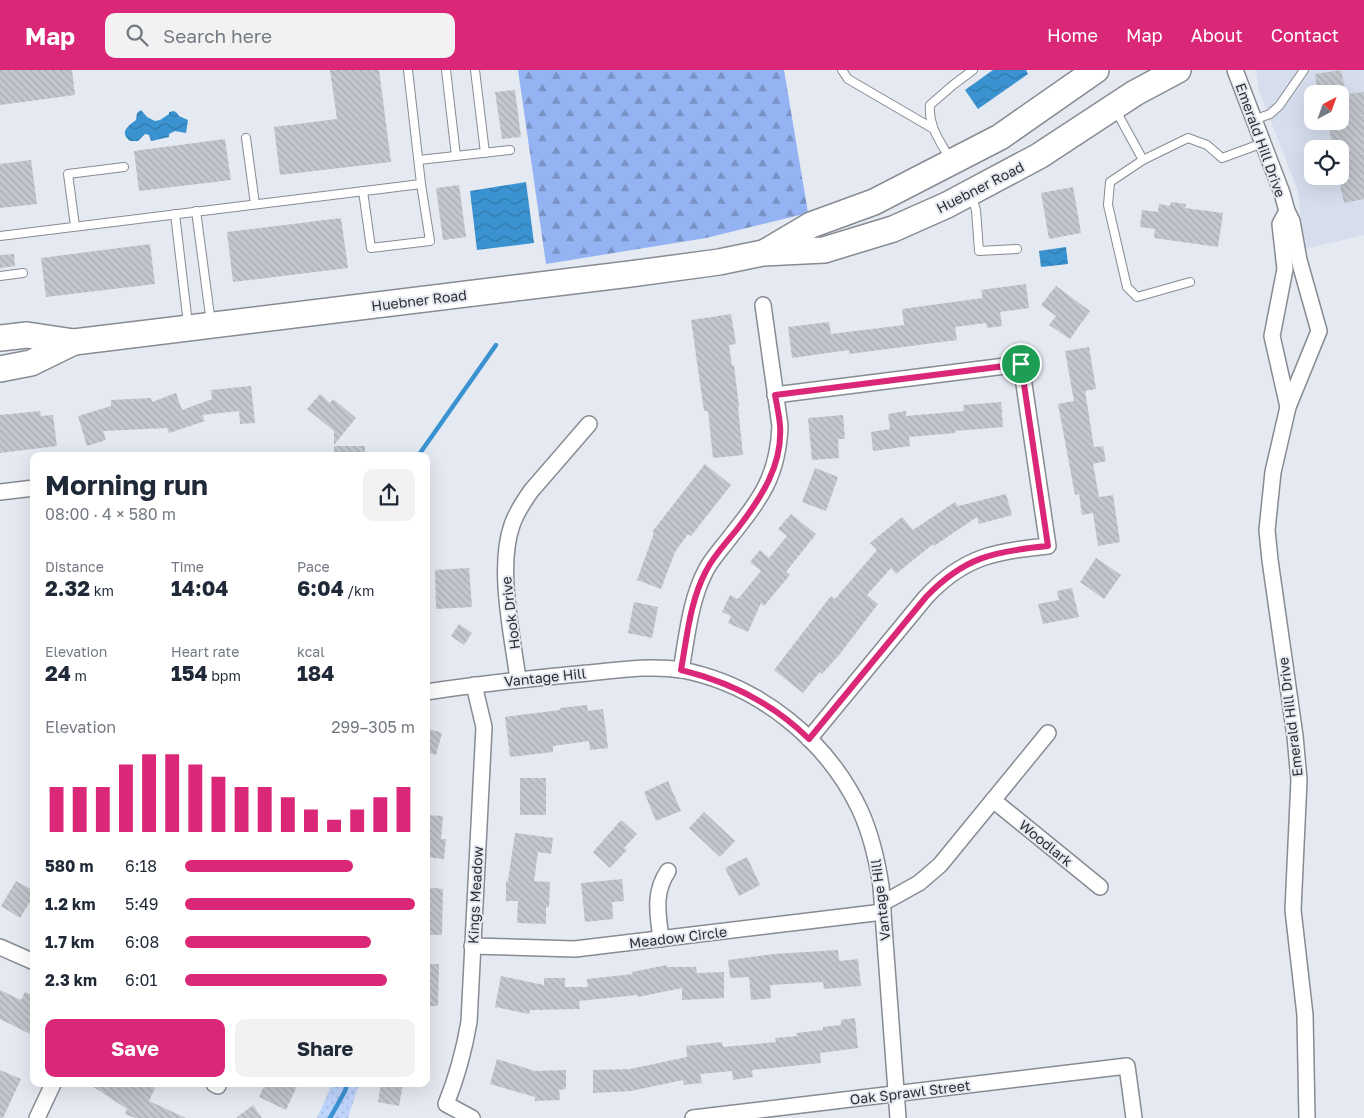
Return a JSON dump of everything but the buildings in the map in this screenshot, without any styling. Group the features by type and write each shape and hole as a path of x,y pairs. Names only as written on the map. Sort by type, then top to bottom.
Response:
{"main road":[{"name":"Huebner Road","path":"0,338 28,335 74,342 630,274 719,262 763,253 824,250 893,229 970,193 1039,156 1136,93 1178,70"},
{"name":"Huebner Road","path":"763,253 811,225 874,202 1000,137 1088,73"},
{"path":"952,163 970,193"},
{"name":"Huebner Road","path":"0,369 31,363 74,342"}],"street":[{"name":"Emerald Hill Drive","path":"1235,70 1292,221 1299,260 1319,331 1288,407 1273,472 1267,530 1295,736 1299,780 1293,910 1305,1015 1307,1118"},
{"name":"Emerald Hill Drive","path":"1287,211 1280,224 1286,269 1272,336 1288,407"},
{"path":"681,670 691,610 700,584 713,560 757,504 770,480 774,467 780,426 764,306"},
{"path":"775,395 1021,364 1048,546 1012,549 991,554 971,562 946,577 926,597 809,739"},
{"name":"Hook Drive","path":"518,679 505,575 506,549 512,525 523,502 531,491 589,424"},
{"path":"0,492 30,488"},
{"name":"Vantage Hill","path":"430,691 474,684 624,669 681,670 714,680 755,697 777,711 809,739 833,765 860,810 877,860 883,908 898,1118"},
{"name":"Kings Meadow","path":"472,1118 446,1104 459,1069 469,1022 484,727 474,684"},
{"name":"Meadow Circle","path":"472,946 575,949 883,908 930,875 940,865 1048,733"},
{"name":"Woodlark","path":"993,800 1100,887"},
{"path":"660,939 657,897 661,881 668,871"},
{"path":"0,947 30,960"},
{"name":"Oak Sprawl Street","path":"692,1118 1127,1066 1134,1118"},
{"path":"37,1118 52,1087"}],"lane":[{"path":"363,191 371,248 430,241 421,184 408,70"},
{"path":"446,70 456,156"},
{"path":"475,70 485,153"},
{"path":"842,70 848,79 932,128"},
{"path":"952,163 932,128 929,113 930,105 973,70"},
{"path":"1253,120 1270,114 1279,106 1304,70"},
{"path":"1114,108 1143,160"},
{"path":"246,138 255,204"},
{"path":"1190,282 1137,297 1127,287 1108,205 1110,182 1143,160 1188,138 1206,145 1222,158 1263,143"},
{"path":"419,160 510,150"},
{"path":"76,226 68,174 124,167"},
{"path":"0,236 421,184"},
{"path":"970,193 976,210 979,251 1017,249"},
{"path":"196,211 200,326"},
{"path":"175,214 200,326"},
{"path":"0,276 23,273"}],"shaded area":[{"path":"1256,70 1364,70 1364,235 1304,249 1298,191 1259,91"},
{"path":"331,1087 358,1087 348,1118 317,1118"}],"green space":[{"path":"518,70 784,70 808,213 706,238 546,264"}],"water":[{"path":"993,70 1026,70 1028,74 978,109 965,90"},
{"path":"141,110 147,117 155,121 174,111 179,116 188,120 186,133 175,131 169,134 169,137 151,141 149,135 145,134 138,141 130,141 125,135 126,129 136,120 137,113"},
{"path":"526,182 534,243 477,250 470,191"},
{"path":"1066,247 1068,264 1041,267 1039,251"}],"waterway":[{"path":"421,452 496,345"},
{"path":"330,1118 346,1087"}],"route":[{"path":"1021,364 1048,546 1012,549 984,556 946,577 926,597 809,739 777,711 755,697 706,676 681,670 691,610 706,571 757,504 770,480 779,440 780,426 775,395 1021,364"}]}
